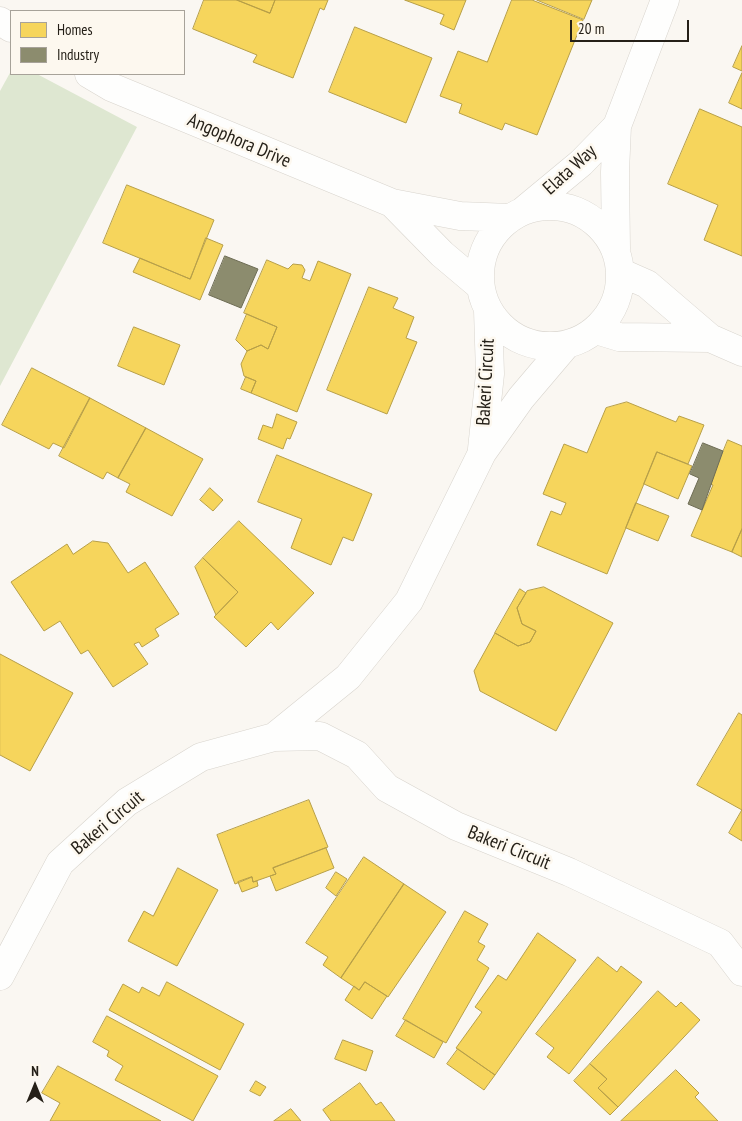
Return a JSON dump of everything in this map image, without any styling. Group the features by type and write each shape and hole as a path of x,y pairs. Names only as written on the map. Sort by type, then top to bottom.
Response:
{"street":[{"name":"Elata Way","path":"619,261 615,172 617,126 664,0"},
{"name":"Angophora Drive","path":"91,75 137,98 392,203 460,216 516,215"},
{"name":"Elata Way","path":"516,215 581,163 617,126"},
{"name":"Angophora Drive","path":"392,203 484,298"},
{"path":"619,261 618,296 612,312 596,330 566,345 541,346 522,341 502,327 484,298 482,258 493,236 516,215 545,206 573,209 595,221 619,261 710,338 742,352"},
{"name":"Bakeri Circuit","path":"482,453 490,374 484,298"},
{"path":"596,330 619,337 710,338"},
{"name":"Bakeri Circuit","path":"274,737 348,677 409,601 482,453 521,398 566,345"},
{"name":"Bakeri Circuit","path":"0,976 60,863 127,802 201,757 274,737 320,736 357,755 387,788 456,826 569,872 720,943 742,972"}],"green space":[{"path":"10,73 10,75 39,75 137,127 0,386 0,91"}],"building: Homes":[{"path":"204,0 237,0 270,13 275,0 328,0 324,10 320,8 293,78 253,62 257,55 193,29"},
{"path":"237,0 275,0 270,13"},
{"path":"405,0 466,0 454,30 440,24 444,15"},
{"path":"512,0 532,0 583,20 537,135 505,123 502,130 459,113 462,104 440,96 458,51 487,62"},
{"path":"537,0 592,0 584,19"},
{"path":"355,27 432,58 406,123 329,92"},
{"path":"742,46 742,71 733,67"},
{"path":"742,73 742,109 729,103"},
{"path":"700,109 742,127 742,256 704,240 718,205 668,184"},
{"path":"127,185 214,220 190,279 103,243"},
{"path":"206,238 223,245 200,300 133,272 140,258 190,279"},
{"path":"267,260 288,269 293,264 302,265 305,270 302,278 310,281 318,261 351,274 297,412 251,393 256,381 244,376 241,364 247,351 261,345 268,349 277,327 244,313"},
{"path":"369,287 398,298 393,308 414,317 406,338 417,342 387,414 327,390"},
{"path":"247,314 277,327 268,349 261,345 247,351 236,340"},
{"path":"134,327 180,345 164,385 118,366"},
{"path":"32,368 90,398 64,448 53,443 49,449 2,425"},
{"path":"246,377 256,381 251,393 241,389"},
{"path":"90,398 146,428 118,478 107,472 103,479 59,456"},
{"path":"627,402 676,422 679,416 704,425 688,464 657,452 607,574 537,545 551,511 561,515 566,503 543,494 564,444 587,453 606,408"},
{"path":"277,414 297,422 290,439 287,438 283,449 258,439 263,425 272,428"},
{"path":"146,428 203,459 172,516 126,492 130,484 118,478"},
{"path":"728,440 742,446 742,529 732,552 691,536 713,485 710,484"},
{"path":"657,452 692,466 678,499 644,484"},
{"path":"277,455 372,494 353,541 343,537 331,565 291,548 302,519 258,502"},
{"path":"210,488 223,500 213,511 200,500"},
{"path":"636,503 669,516 658,541 626,528"},
{"path":"239,521 314,593 278,630 271,622 246,647 214,617 238,592 203,558"},
{"path":"742,529 742,557 732,552"},
{"path":"93,541 108,543 128,573 145,562 179,614 155,629 159,636 142,647 139,642 134,644 148,664 113,687 88,650 81,654 60,621 44,631 11,582 67,544 73,554"},
{"path":"203,558 238,592 216,615 195,567"},
{"path":"544,587 613,623 556,731 480,691 474,671 495,633 518,646 530,642 536,631 522,624 517,608 527,591"},
{"path":"520,589 526,593 517,608 522,624 536,631 530,642 518,646 495,633"},
{"path":"0,654 73,693 30,771 0,755"},
{"path":"739,713 742,715 742,810 697,785"},
{"path":"309,800 328,847 273,868 276,874 253,882 252,877 235,884 217,835"},
{"path":"742,810 742,841 729,833"},
{"path":"326,848 334,868 276,891 270,876 276,874 273,868"},
{"path":"364,857 404,884 341,978 323,965 328,957 306,943"},
{"path":"178,868 218,890 177,966 128,941 144,911 153,916"},
{"path":"336,872 347,879 336,896 326,888"},
{"path":"252,877 253,882 257,881 258,886 242,892 238,882"},
{"path":"404,884 446,912 388,997 365,982 359,990 341,978"},
{"path":"465,911 488,924 478,942 485,946 477,960 489,968 446,1043 403,1019"},
{"path":"538,933 576,960 495,1075 456,1048 482,1012 475,1007 498,975 506,980"},
{"path":"598,957 617,972 621,966 642,982 569,1074 547,1057 554,1048 536,1034"},
{"path":"167,982 244,1024 220,1070 109,1010 123,984 139,993 142,987 159,996"},
{"path":"365,982 387,996 372,1019 345,1000 354,986 359,990"},
{"path":"658,991 676,1007 681,1002 700,1020 618,1107 598,1088 607,1079 590,1064"},
{"path":"107,1016 218,1076 193,1121 115,1080 123,1066 107,1056 109,1051 93,1042"},
{"path":"406,1020 443,1042 434,1058 396,1036"},
{"path":"343,1040 373,1051 366,1071 335,1059"},
{"path":"458,1049 495,1075 484,1090 447,1064"},
{"path":"590,1064 607,1079 598,1088 618,1107 610,1115 574,1081"},
{"path":"58,1066 161,1121 50,1121 60,1103 42,1093"},
{"path":"676,1070 699,1093 695,1097 718,1121 621,1121"},
{"path":"256,1081 266,1087 260,1096 250,1091"},
{"path":"360,1083 376,1105 381,1102 395,1121 331,1121 323,1110"},
{"path":"291,1109 301,1121 274,1121"}],"building: Industry":[{"path":"225,256 258,269 241,308 209,295"},
{"path":"703,443 723,451 702,510 688,504 699,478 690,474"}]}
